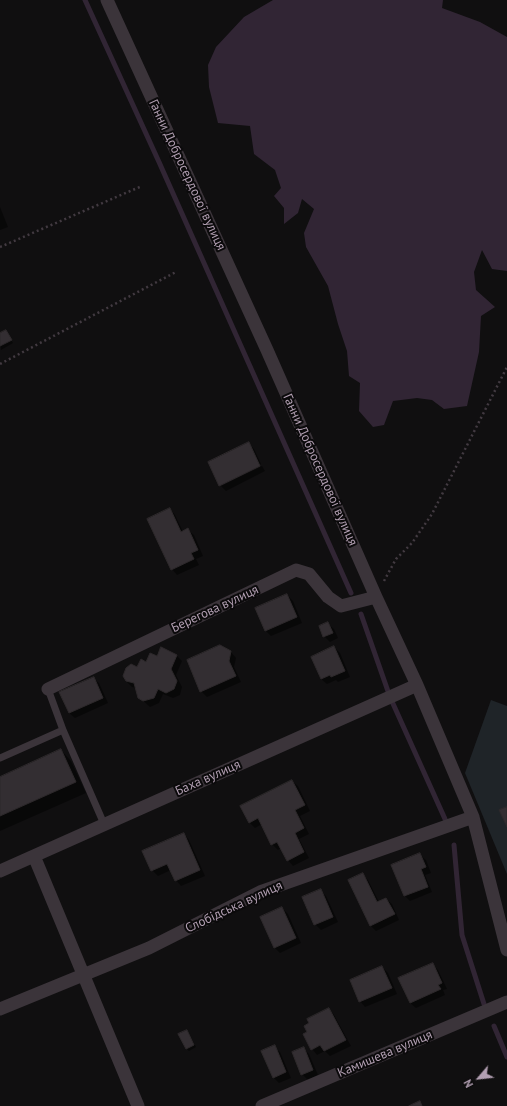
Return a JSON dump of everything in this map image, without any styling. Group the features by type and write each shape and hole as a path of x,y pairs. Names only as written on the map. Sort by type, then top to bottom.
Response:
{"street":[{"name":"Ганни Добросердової вулиця","path":"107,0 267,350 376,597 417,685 473,817 507,950"},
{"name":"Берегова вулиця","path":"48,689 296,570 309,574 328,597 340,606 376,597"},
{"name":"Баха вулиця","path":"0,871 417,685"},
{"name":"Слобідська вулиця","path":"0,1009 149,948 260,892 473,817"},
{"path":"34,856 138,1106"},
{"name":"Камишева вулиця","path":"262,1106 507,1002"}],"lane":[{"path":"48,689 63,730 104,824"},
{"path":"0,758 63,730"}],"path":[{"path":"0,247 142,186"},
{"path":"0,364 176,272"},
{"path":"376,597 396,559 412,543 432,514 507,368"}],"shaded area":[{"path":"273,0 443,0 442,8 480,22 507,37 507,271 492,269 482,250 474,272 476,290 495,307 481,316 479,352 467,406 444,409 432,400 417,398 393,401 384,425 373,427 359,411 360,383 349,376 347,351 328,286 306,247 304,233 314,209 302,199 298,213 284,224 284,208 274,196 281,188 275,170 254,154 250,126 218,123 209,87 208,65 216,47 244,17"},
{"path":"491,700 507,706 507,874 465,773"}],"building":[{"path":"6,330 12,340 0,346 0,333"},
{"path":"249,442 260,466 219,486 208,462"},
{"path":"170,508 181,532 188,528 198,550 191,553 194,559 171,570 147,519"},
{"path":"287,594 297,617 265,631 255,608"},
{"path":"328,622 333,633 323,637 319,626"},
{"path":"220,645 231,651 229,661 236,676 200,692 187,660"},
{"path":"334,646 345,671 331,677 330,675 321,679 311,657"},
{"path":"161,647 177,655 171,669 177,681 174,689 166,693 158,689 154,698 143,701 138,698 134,683 126,681 123,676 126,668 131,664 137,667 141,659 146,662 150,653 157,656"},
{"path":"94,677 103,698 69,713 59,692"},
{"path":"61,749 76,782 0,816 0,777"},
{"path":"292,780 305,805 295,810 304,828 295,833 304,852 287,861 277,842 271,845 258,818 249,823 240,806"},
{"path":"507,807 507,827 499,810"},
{"path":"184,833 200,870 175,881 167,864 151,871 142,851"},
{"path":"420,853 426,867 421,869 428,887 404,896 391,865"},
{"path":"363,873 377,902 386,898 395,914 370,926 348,880"},
{"path":"321,889 333,917 314,925 302,897"},
{"path":"282,907 296,938 274,948 260,917"},
{"path":"433,963 442,983 438,985 441,989 410,1003 398,978"},
{"path":"382,966 392,988 359,1002 350,980"},
{"path":"329,1008 346,1040 324,1051 320,1045 311,1050 303,1034 307,1032 304,1026 309,1023 307,1019"},
{"path":"187,1030 194,1045 186,1049 178,1034"},
{"path":"275,1045 286,1072 273,1078 261,1051"},
{"path":"304,1047 313,1070 301,1075 292,1052"},
{"path":"420,1101 422,1106 409,1106"}],"waterway":[{"path":"85,0 159,162 351,593"},
{"path":"361,614 390,697 445,819"},
{"path":"454,845 462,935 484,1004"},
{"path":"494,1026 507,1057"}]}
